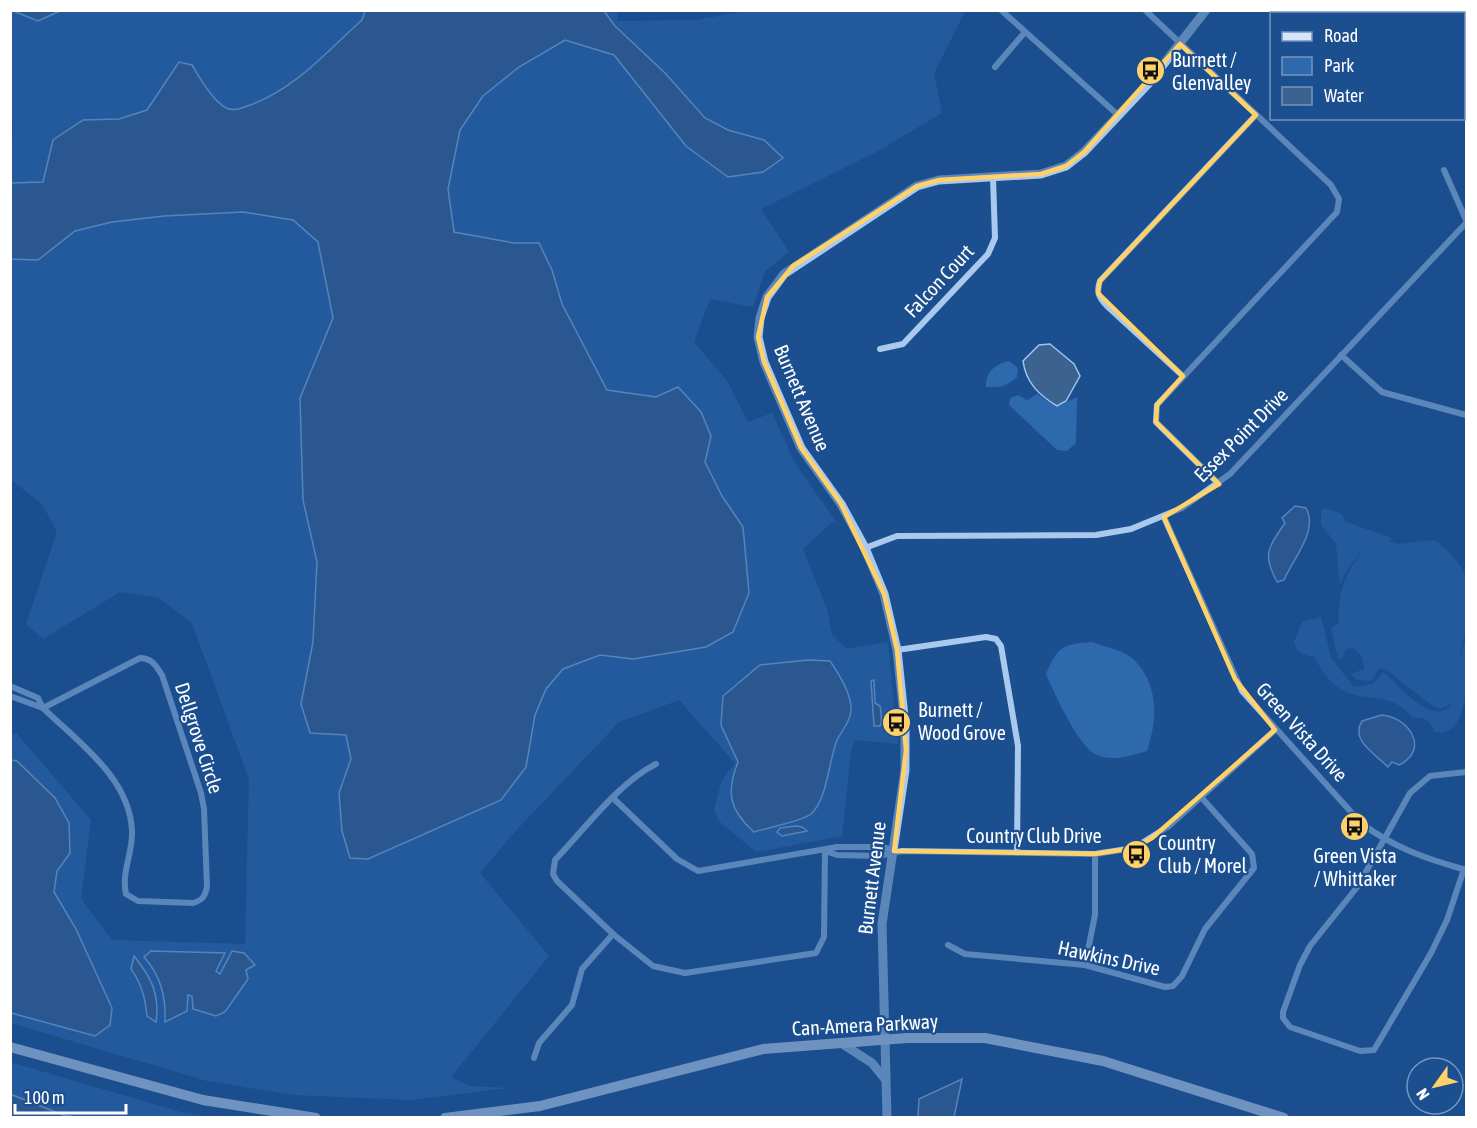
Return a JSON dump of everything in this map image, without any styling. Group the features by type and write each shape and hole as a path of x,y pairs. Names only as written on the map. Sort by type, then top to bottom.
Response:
{"main road":[{"name":"Can-Amera Parkway","path":"445,1118 540,1106 763,1049 885,1040 985,1038 1103,1061 1284,1118"},
{"path":"10,1047 203,1100 316,1118"}],"street":[{"path":"1000,10 1118,115"},
{"path":"1145,10 1330,185 1340,205 1337,212 1157,405 1156,422 1219,484"},
{"name":"Burnett Avenue","path":"887,1118 882,924 894,851 906,750 897,650 884,594 865,548 841,504 801,448 764,362 759,337 760,318 774,285 793,266 917,186 939,180 1041,174 1066,166 1084,152 1118,115 1180,44 1206,10"},
{"path":"995,67 1025,32"},
{"path":"1183,376 1100,299 1098,286 1100,281 1256,115"},
{"path":"1444,170 1467,221"},
{"name":"Falcon Court","path":"880,349 903,344 988,254 994,238 993,177"},
{"name":"Essex Point Drive","path":"865,548 897,536 1113,533 1164,518 1219,484 1467,221"},
{"path":"1341,355 1382,392 1467,415"},
{"name":"Green Vista Drive","path":"1164,518 1235,679 1275,730 1361,823 1382,839 1418,856 1465,869"},
{"path":"897,650 986,637 996,639 1001,646 1018,746 1017,853"},
{"name":"Dellgrove Circle","path":"10,686 38,698 43,708 99,761 127,801 133,832 124,885 126,894 138,901 193,903 200,901 205,896 207,887 204,809 201,793 162,675 153,662 140,658 43,708 10,696"},
{"name":"Country Club Drive","path":"613,798 677,859 698,871 825,851 837,855 879,856 894,851 1095,854 1134,848 1152,838 1275,730"},
{"path":"656,764 642,771 613,798 555,861 553,867 557,881 613,934 653,966 673,972 707,971 816,953 823,942 825,851"},
{"path":"1465,869 1447,920 1435,945 1374,1050 1360,1051 1290,1027 1283,1018 1283,1012 1300,965 1310,946 1358,886 1382,839 1410,793 1422,780 1437,774 1467,772"},
{"name":"Hawkins Drive","path":"948,945 965,954 1084,965 1165,987 1173,986 1178,982 1205,929 1250,874 1254,861 1252,854 1201,797"},
{"path":"1084,965 1095,915 1095,854"},
{"path":"534,1058 539,1043 572,1005 582,969 613,934"},
{"path":"841,1043 873,1063 885,1079"}],"highlighted area":[{"path":"1180,44 1256,115 1100,281 1098,293 1183,376 1157,405 1156,422 1219,484 1164,517 1235,679 1275,730 1152,838 1134,848 1095,854 894,851 906,750 897,650 884,594 841,504 801,448 764,362 758,337 767,297 793,266 917,186 939,180 1041,174 1066,166 1084,152"}],"green space":[{"path":"60,10 365,11 362,20 311,67 269,97 240,109 226,108 211,94 192,65 180,62 147,111 119,119 83,120 53,140 43,182 11,183 13,122 10,120 10,11 38,21"},
{"path":"749,10 965,11 934,73 942,113 878,151 761,209 789,252 765,271 753,307 710,299 694,342 727,381 748,422 772,413 795,463 836,522 830,524 803,549 827,609 832,635 847,649 888,642 898,744 855,740 851,751 842,836 756,852 720,822 714,810 722,780 735,763 679,700 619,722 510,837 480,873 549,956 451,1077 470,1086 508,1088 411,1100 294,1095 207,1081 11,1023 11,1013 95,1036 89,962 76,929 54,892 57,871 70,853 69,823 55,798 17,761 11,760 10,735 16,733 91,820 81,899 112,940 245,944 249,779 192,623 158,597 120,592 43,639 26,624 57,532 42,504 11,480 11,259 38,260 75,231 112,222 164,216 243,212 293,220 318,242 333,318 300,398 303,500 317,562 313,642 301,704 310,733 346,735 351,759 339,793 368,859 403,842 526,767 535,715 546,689 563,669 600,655 633,659 743,527 722,496 705,462 711,436 656,397 607,390 562,304 552,270 539,243 514,243 454,233 448,189 460,130 483,96 519,67 565,40 614,55 686,146 727,177 763,172 782,157 764,140 728,130 705,118 665,73 615,26 604,11 618,11 617,21 697,20","holes":["781,664 847,726 838,739 831,760 803,819 754,831 740,816 733,800 733,782 738,762 721,725 723,695 760,665","225,954 216,972 220,974 192,996 187,994 166,1002 159,978 144,957"]},
{"path":"1009,361 1018,368 1017,377 1003,386 986,387 987,377 992,369"},
{"path":"1037,394 1056,407 1077,397 1076,443 1067,451 1057,450 1009,405 1010,398 1018,395 1027,400"},
{"path":"1326,508 1342,514 1346,522 1389,537 1393,540 1387,540 1397,544 1434,540 1443,546 1463,571 1468,600 1467,623 1460,651 1463,659 1461,651 1466,640 1465,698 1455,725 1446,731 1434,731 1426,720 1413,718 1401,707 1389,701 1351,694 1339,688 1326,676 1314,656 1308,656 1297,650 1294,642 1302,622 1321,617 1331,658 1354,687 1373,684 1384,672 1417,703 1427,709 1437,712 1445,710 1453,702 1441,709 1433,706 1384,668 1379,669 1371,681 1358,680 1351,674 1364,669 1360,654 1352,648 1346,649 1342,659 1338,657 1331,628 1339,623 1340,599 1345,580 1368,542 1344,574 1340,585 1336,544 1321,524 1321,510"},
{"path":"1092,642 1128,655 1141,668 1147,679 1152,690 1154,714 1147,751 1113,758 1093,753 1080,739 1060,704 1046,674 1054,657 1068,646"},
{"path":"10,1062 184,1113 209,1117 76,1118 63,1115 11,1094"}],"water":[{"path":"13,11 60,11 38,21"},
{"path":"365,11 604,11 615,26 665,73 705,118 728,130 764,140 783,158 763,172 728,177 686,146 614,55 565,40 519,67 483,96 460,130 448,189 454,232 514,243 539,243 552,270 562,304 607,390 656,397 678,387 701,412 711,436 705,462 722,496 743,527 749,593 733,632 706,647 633,659 600,655 563,669 546,689 535,715 526,767 501,800 368,859 350,858 342,831 339,793 351,759 346,735 310,733 301,704 313,642 317,562 303,500 300,398 333,318 318,242 293,220 243,212 164,216 112,222 75,231 38,260 10,259 11,183 43,182 53,140 83,120 119,119 147,110 179,62 192,65 211,94 226,108 236,109 253,104 269,97 298,78 362,20"},
{"path":"1050,344 1074,364 1080,376 1066,401 1057,406 1034,388 1027,376 1023,361 1039,345"},
{"path":"1295,506 1306,508 1309,517 1307,536 1284,580 1277,582 1268,558 1269,551 1285,523 1282,518"},
{"path":"808,660 830,661 849,695 850,716 834,748 824,790 816,808 807,817 754,832 739,816 732,800 732,783 738,762 721,725 723,696 760,665"},
{"path":"874,680 875,703 880,706 880,726 874,726 871,681"},
{"path":"1382,715 1400,721 1407,727 1415,743 1414,751 1409,758 1399,765 1392,762 1388,767 1361,740 1359,728 1362,721"},
{"path":"11,760 17,761 55,798 69,823 70,853 57,871 54,892 76,929 112,1008 110,1025 95,1036 11,1013"},
{"path":"796,826 807,831 782,836 777,832 780,828"},
{"path":"151,951 225,953 216,971 220,974 232,951 244,953 255,965 246,970 248,979 225,1012 216,1016 193,1009 192,996 188,995 187,1011 165,1022 165,1004 161,987 155,972 144,957"},
{"path":"134,956 153,986 157,1003 156,1022 147,1016 142,991 131,969"},
{"path":"962,1079 954,1117 918,1117 919,1099"},
{"path":"10,1094 63,1115 76,1117 11,1117"}],"place":[{"name":"Burnett / Glenvalley","path":"1151,71"},
{"name":"Burnett / Wood Grove","path":"897,722"},
{"name":"Green Vista / Whittaker","path":"1355,826"},
{"name":"Country Club / Morel","path":"1137,854"}]}
